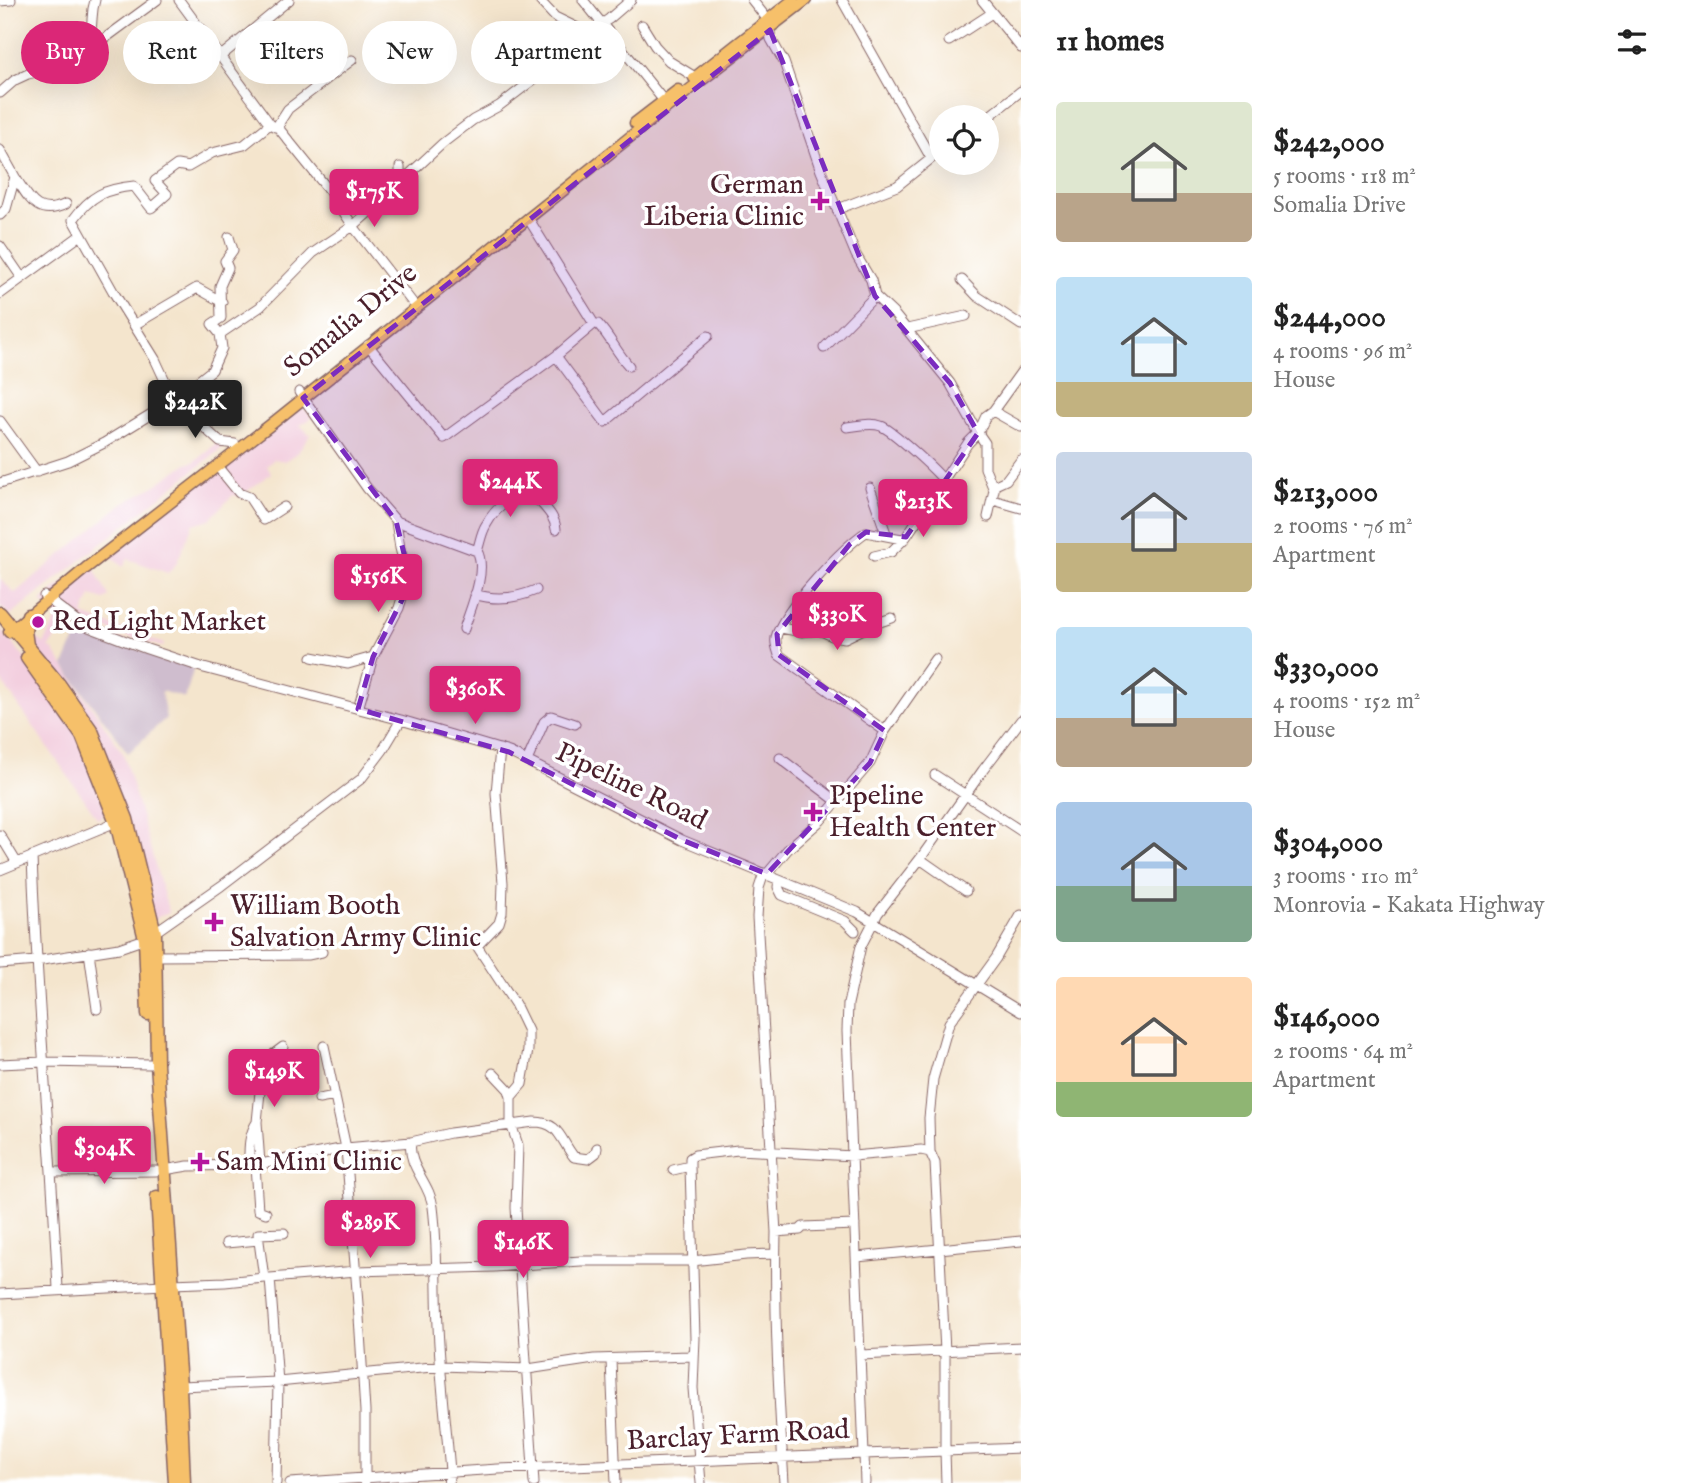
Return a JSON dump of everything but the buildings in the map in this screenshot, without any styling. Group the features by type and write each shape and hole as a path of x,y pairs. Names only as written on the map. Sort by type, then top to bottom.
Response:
{"highway":[{"path":"0,612 27,613 27,645"},
{"path":"0,612 82,736 116,822 156,956 160,1171"},
{"path":"8,627 27,645 59,684 92,731 127,819 150,936 150,1063 168,1284 175,1483"},
{"path":"168,1284 180,1386 184,1483"}],"main road":[{"name":"Somalia Drive","path":"8,627 235,444 368,345 680,97 769,25 793,0"},
{"path":"769,25 806,0"},
{"name":"Somalia Drive","path":"46,598 217,466 412,302 664,101 769,25"}],"street":[{"path":"0,1 11,0"},
{"path":"90,21 95,0"},
{"path":"109,36 157,0"},
{"path":"179,0 195,21"},
{"path":"289,0 221,56 270,124 280,130 331,192 353,226 412,302"},
{"path":"539,0 555,17 563,21"},
{"path":"583,0 600,21"},
{"path":"606,21 631,0"},
{"path":"752,0 769,25 771,39 784,62 821,171 856,255 871,280 875,296 885,303 950,383 985,443 985,468 993,486 993,500 988,517"},
{"path":"842,0 929,154"},
{"path":"982,0 1021,48"},
{"path":"949,41 992,13"},
{"path":"642,25 655,46 669,61 695,77"},
{"path":"626,53 664,101"},
{"path":"280,130 281,116 288,109 352,60"},
{"path":"0,93 21,76"},
{"path":"220,334 260,307 313,253 353,226 443,143 528,84"},
{"path":"999,108 1021,91"},
{"path":"235,444 220,442 174,400 155,359 74,220 84,205 110,188 134,186 151,208 167,194 155,181 172,167 188,167 212,153 244,145 270,124"},
{"path":"0,150 32,202 44,209 56,209 66,204"},
{"path":"838,209 897,186 929,160"},
{"path":"400,167 400,183"},
{"path":"0,215 6,209 15,177"},
{"path":"528,218 594,324 598,324 604,331 629,366"},
{"path":"0,294 82,235"},
{"path":"0,483 68,461 104,443 174,400 212,370 222,348 220,334 212,324 221,318 220,286 228,268 225,261 233,250 229,237"},
{"path":"0,246 22,278"},
{"path":"962,280 976,296 1021,325"},
{"path":"134,325 197,288 222,302"},
{"path":"824,348 875,296"},
{"path":"907,329 966,316"},
{"path":"368,345 444,438 556,356 594,324"},
{"path":"556,356 605,422 708,336"},
{"path":"874,556 898,548 968,443 978,433 986,416 993,411 1021,372"},
{"path":"301,395 368,488 396,521 477,551"},
{"path":"993,411 1021,426"},
{"path":"0,421 37,471"},
{"path":"847,427 872,424 883,426 923,459 944,481"},
{"path":"993,486 1006,480 1021,460"},
{"path":"217,466 239,492 251,500 264,520 284,507"},
{"path":"870,488 887,536"},
{"path":"464,629 481,567 477,551 487,522 504,503 515,497 536,499 552,516 556,529"},
{"path":"993,500 1021,508"},
{"path":"358,709 373,657 399,608 408,578 396,521"},
{"path":"885,731 779,655 776,643 777,634 803,595 850,544 866,532 902,539 906,537"},
{"path":"475,594 489,599 537,590"},
{"name":"Pipeline Road","path":"46,598 81,624 204,668 500,749 682,840 857,912 1021,1012"},
{"path":"781,628 802,632 819,630 845,638 892,618"},
{"path":"312,657 348,664 373,657"},
{"path":"784,1483 774,1277 776,1232 757,917 759,888 766,874 788,849 821,820 870,763 885,731 935,659"},
{"path":"527,761 544,722 551,716 575,724"},
{"path":"0,964 36,961 119,947 150,936 361,779 401,720"},
{"name":"Barclay Farm Road","path":"290,1483 365,1481 450,1471 864,1454 848,1004 861,946 883,905 920,859 1021,720"},
{"path":"500,749 496,793 503,883 502,913 499,923 477,946 515,1004 528,1031 528,1050 522,1084 512,1097"},
{"path":"780,758 838,802"},
{"path":"935,775 1021,831"},
{"path":"0,870 116,822"},
{"path":"0,835 17,863"},
{"path":"32,856 36,961 58,1289"},
{"path":"920,859 966,891"},
{"path":"779,880 778,887 782,895 845,921 855,930"},
{"path":"946,1483 945,1351 935,1163 930,1152 929,1118 933,1079 948,1023 996,958 1021,915"},
{"path":"89,952 97,1009"},
{"path":"156,956 308,956 322,952"},
{"path":"324,1046 346,1148 357,1271 365,1411 365,1481"},
{"path":"266,1213 258,1210 255,1165 249,1144 257,1122 263,1062 283,1047"},
{"path":"0,1064 150,1063"},
{"path":"494,1073 512,1097 511,1124 518,1145 516,1208 522,1266 534,1483"},
{"path":"319,1099 335,1096"},
{"path":"52,1172 160,1171 188,1166 255,1165 346,1148 411,1142 511,1124 547,1122 558,1131 574,1157 588,1159 596,1153 597,1148"},
{"path":"411,1142 412,1158 419,1175 427,1184 433,1203 438,1246 438,1329 450,1471 448,1483"},
{"path":"701,1483 693,1388 690,1158 695,1155 738,1150 853,1156 921,1150 930,1152"},
{"path":"673,1170 690,1166"},
{"path":"776,1232 800,1230 803,1227 855,1225"},
{"path":"276,1483 278,1382 267,1278 258,1234 284,1233"},
{"path":"226,1242 259,1240"},
{"path":"857,1257 1021,1241"},
{"path":"0,1294 225,1282 357,1271 522,1266 581,1261 692,1261 775,1254"},
{"path":"861,1355 1021,1347"},
{"path":"180,1386 278,1382 442,1366 528,1369 570,1361 690,1356 694,1352"},
{"path":"611,1360 616,1483"},
{"path":"865,1483 864,1454 1021,1448"}],"highlighted area":[{"path":"770,30 875,296 950,383 978,433 906,537 866,532 850,544 777,634 779,655 885,731 870,763 767,874 682,840 509,752 358,709 373,657 404,596 408,570 396,521 303,398"}],"shaded area":[{"path":"298,400 312,418 300,425 310,435 298,452 285,461 274,459 267,466 271,473 241,496 233,495 210,519 193,524 176,564 168,573 128,559 123,567 106,551"},
{"path":"218,442 222,448 10,616 0,606 0,579 15,593 122,504 186,464 194,462"},
{"path":"90,561 109,596 105,600 91,596 83,615 164,644 163,647 83,620 51,593"},
{"path":"47,596 82,624 180,661 86,631 65,620 50,647 44,644 58,616 41,602"},
{"path":"33,618 34,636 53,650 123,753 169,913 158,917 147,930 101,748 24,632"},
{"path":"0,628 83,729 114,805 98,819 0,679"},
{"path":"79,630 194,667 185,698 161,691 166,718 128,753 64,666"}],"place":[{"name":"German Liberia Clinic","path":"820,201"},
{"name":"Red Light Market","path":"38,622"},
{"name":"Pipeline Health Center","path":"813,812"},
{"name":"William Booth Salvation Army Clinic","path":"214,922"},
{"name":"Sam Mini Clinic","path":"200,1162"}]}
